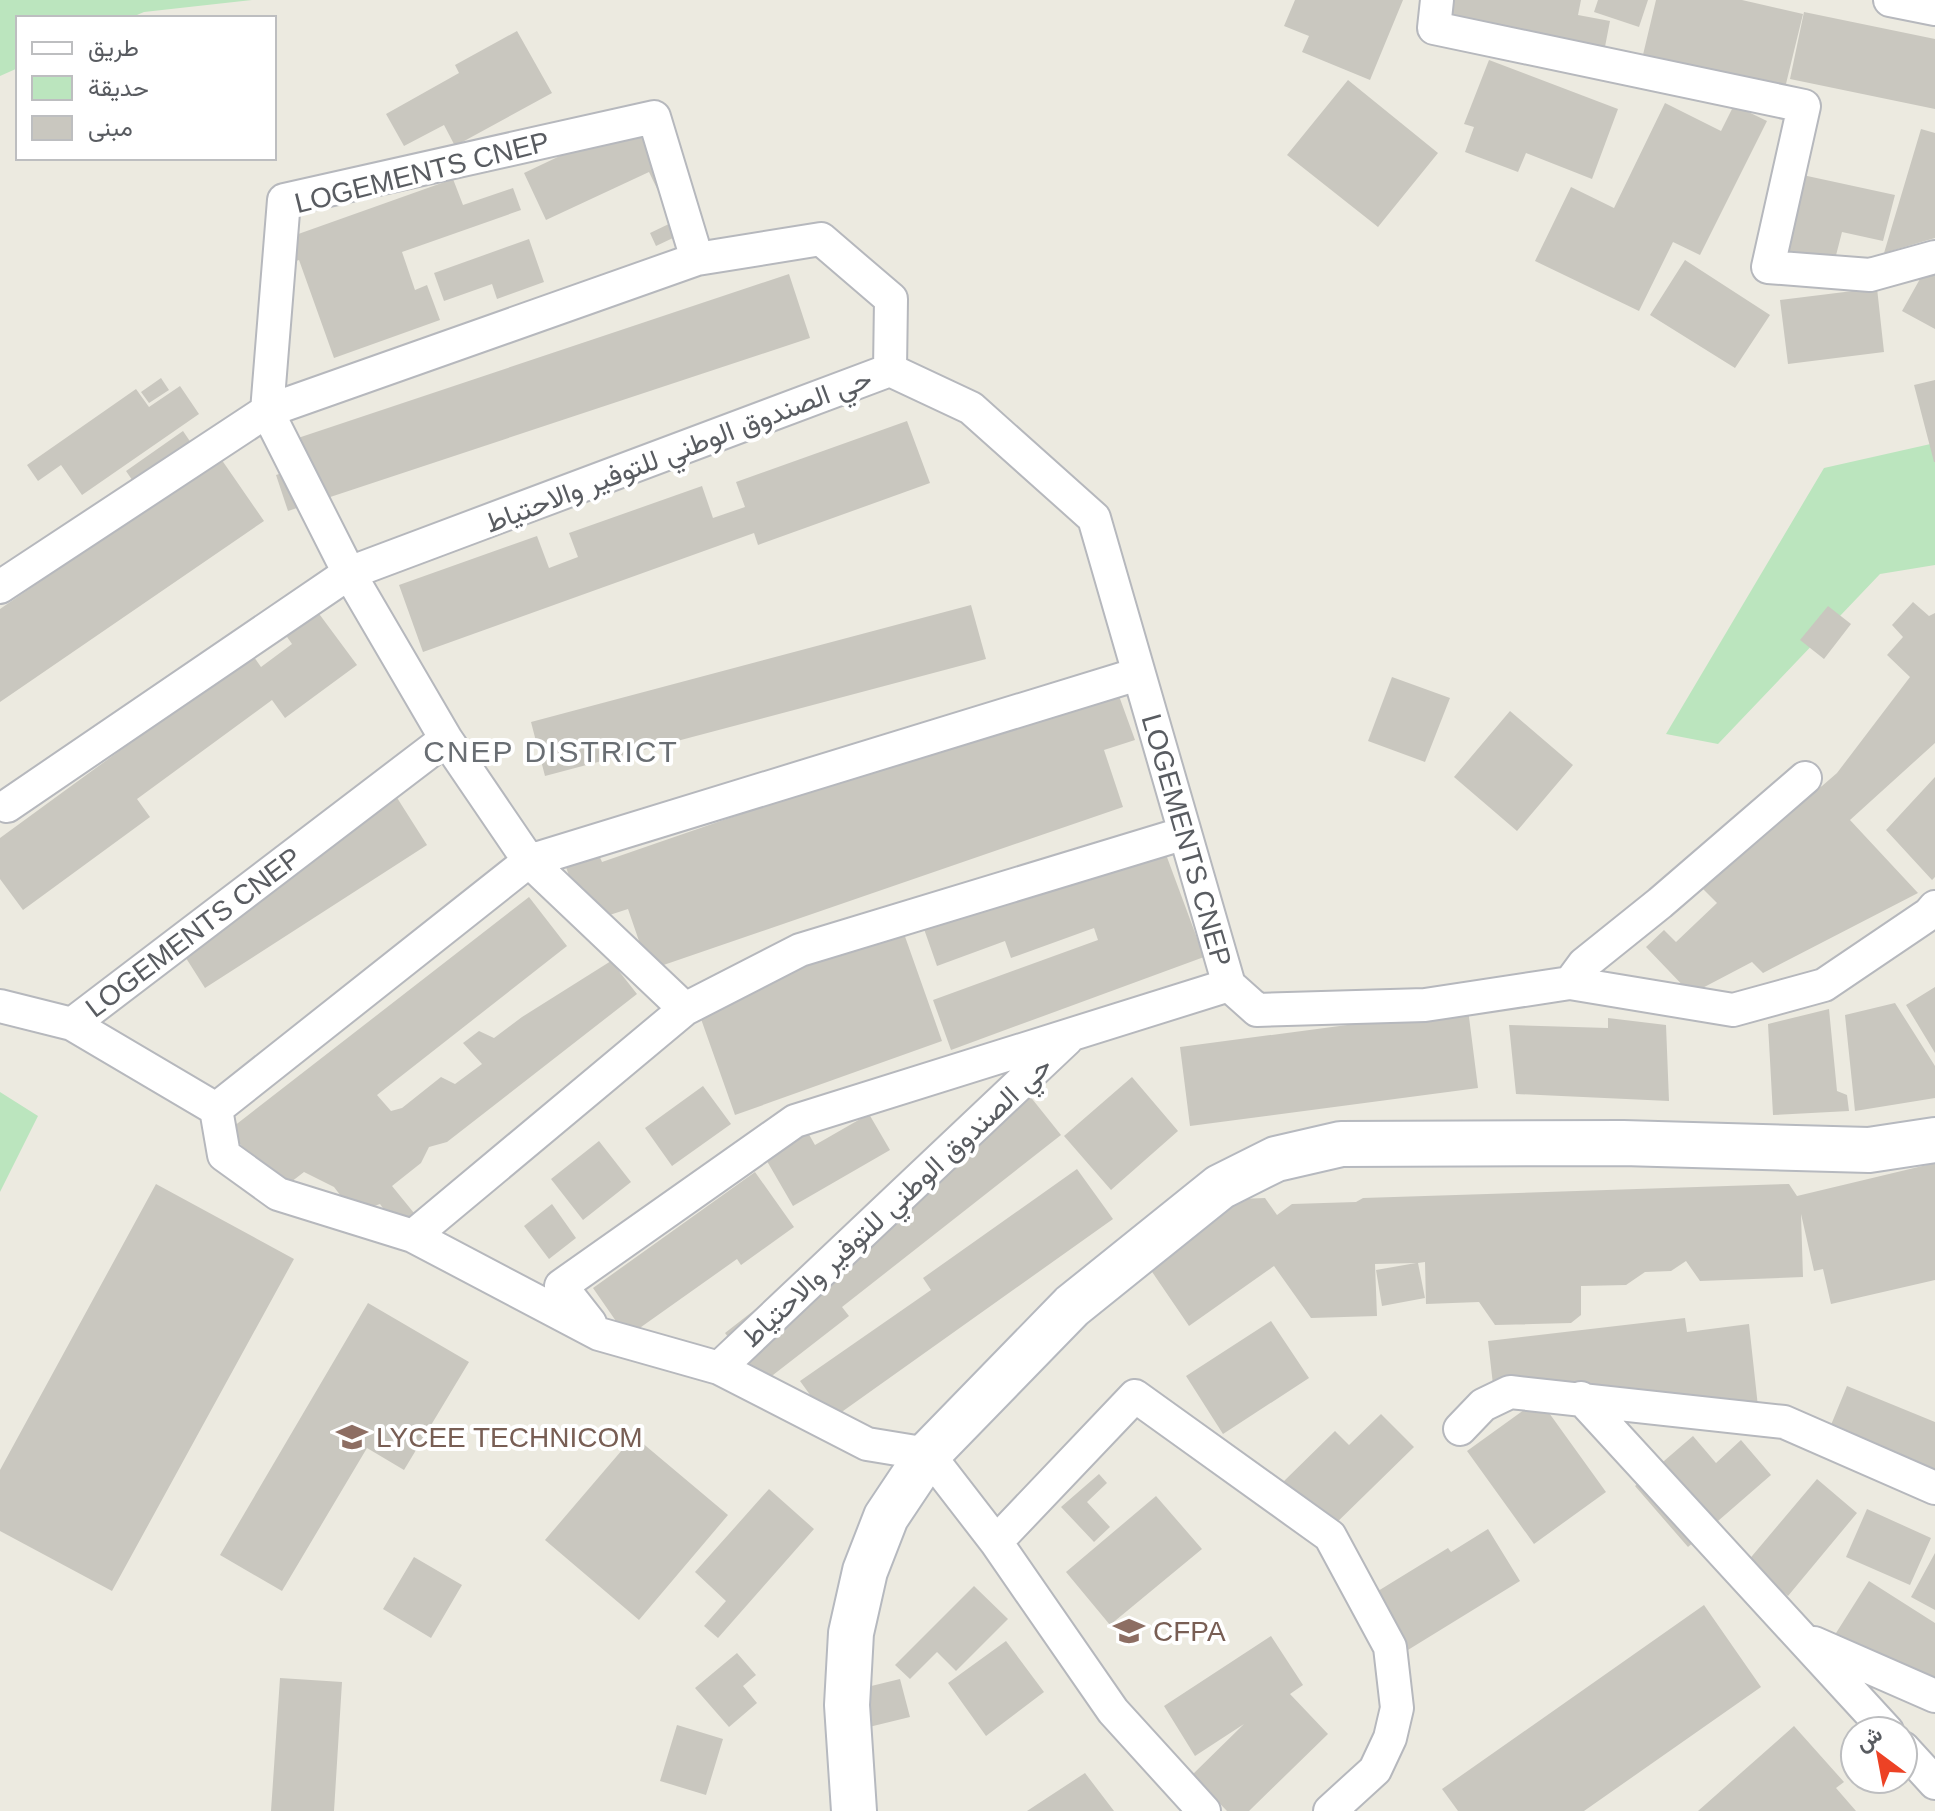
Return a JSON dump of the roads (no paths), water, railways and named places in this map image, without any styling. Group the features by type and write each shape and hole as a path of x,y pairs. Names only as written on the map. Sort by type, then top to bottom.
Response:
{"main road":[{"path":"854,1811 847,1705 851,1633 865,1571 886,1517 928,1454 1072,1306 1220,1187 1276,1159 1341,1144 1623,1143 1869,1150 1935,1140"}],"street":[{"path":"1437,0 1434,28 1804,106 1768,267 1870,275 1935,257"},
{"path":"1890,0 1935,9"},
{"name":"LOGEMENTS CNEP","path":"267,411 284,200 654,117 697,259"},
{"name":"حي الصندوق الوطني للتوفير والاحتياط","path":"0,587 267,411 697,259 821,239 891,299 890,370 349,573 7,806"},
{"name":"LOGEMENTS CNEP","path":"599,1334 561,1286 795,1121 1229,985 1094,518 971,408 890,370"},
{"path":"267,411 349,573 446,739 529,861 685,1009"},
{"path":"1138,674 529,861 216,1109 224,1155 278,1194 413,1236 599,1334 719,1368 867,1444 928,1454 996,1542 1113,1711 1204,1811"},
{"name":"LOGEMENTS CNEP","path":"216,1109 72,1024 446,739"},
{"path":"1570,983 1584,964 1805,778"},
{"path":"413,1236 685,1009 800,950 1185,833"},
{"path":"1229,985 1257,1010 1425,1005 1570,983 1733,1010 1824,985 1935,907"},
{"path":"0,1006 72,1024"},
{"name":"حي الصندوق الوطني للتوفير والاحتياط","path":"719,1368 1072,1034"},
{"path":"1460,1429 1483,1405 1510,1392 1784,1422 1935,1488"},
{"path":"996,1542 1135,1396 1330,1536 1390,1647 1397,1708 1390,1738 1375,1770 1330,1811"},
{"path":"1581,1398 1872,1715"},
{"path":"1800,1637 1935,1696"},
{"path":"1919,1766 1935,1783"}],"place":[{"name":"LYCEE TECHNICOM","path":"352,1437"},
{"name":"CFPA","path":"1129,1631"}],"district":[{"name":"CNEP DISTRICT","path":"551,752"}]}
